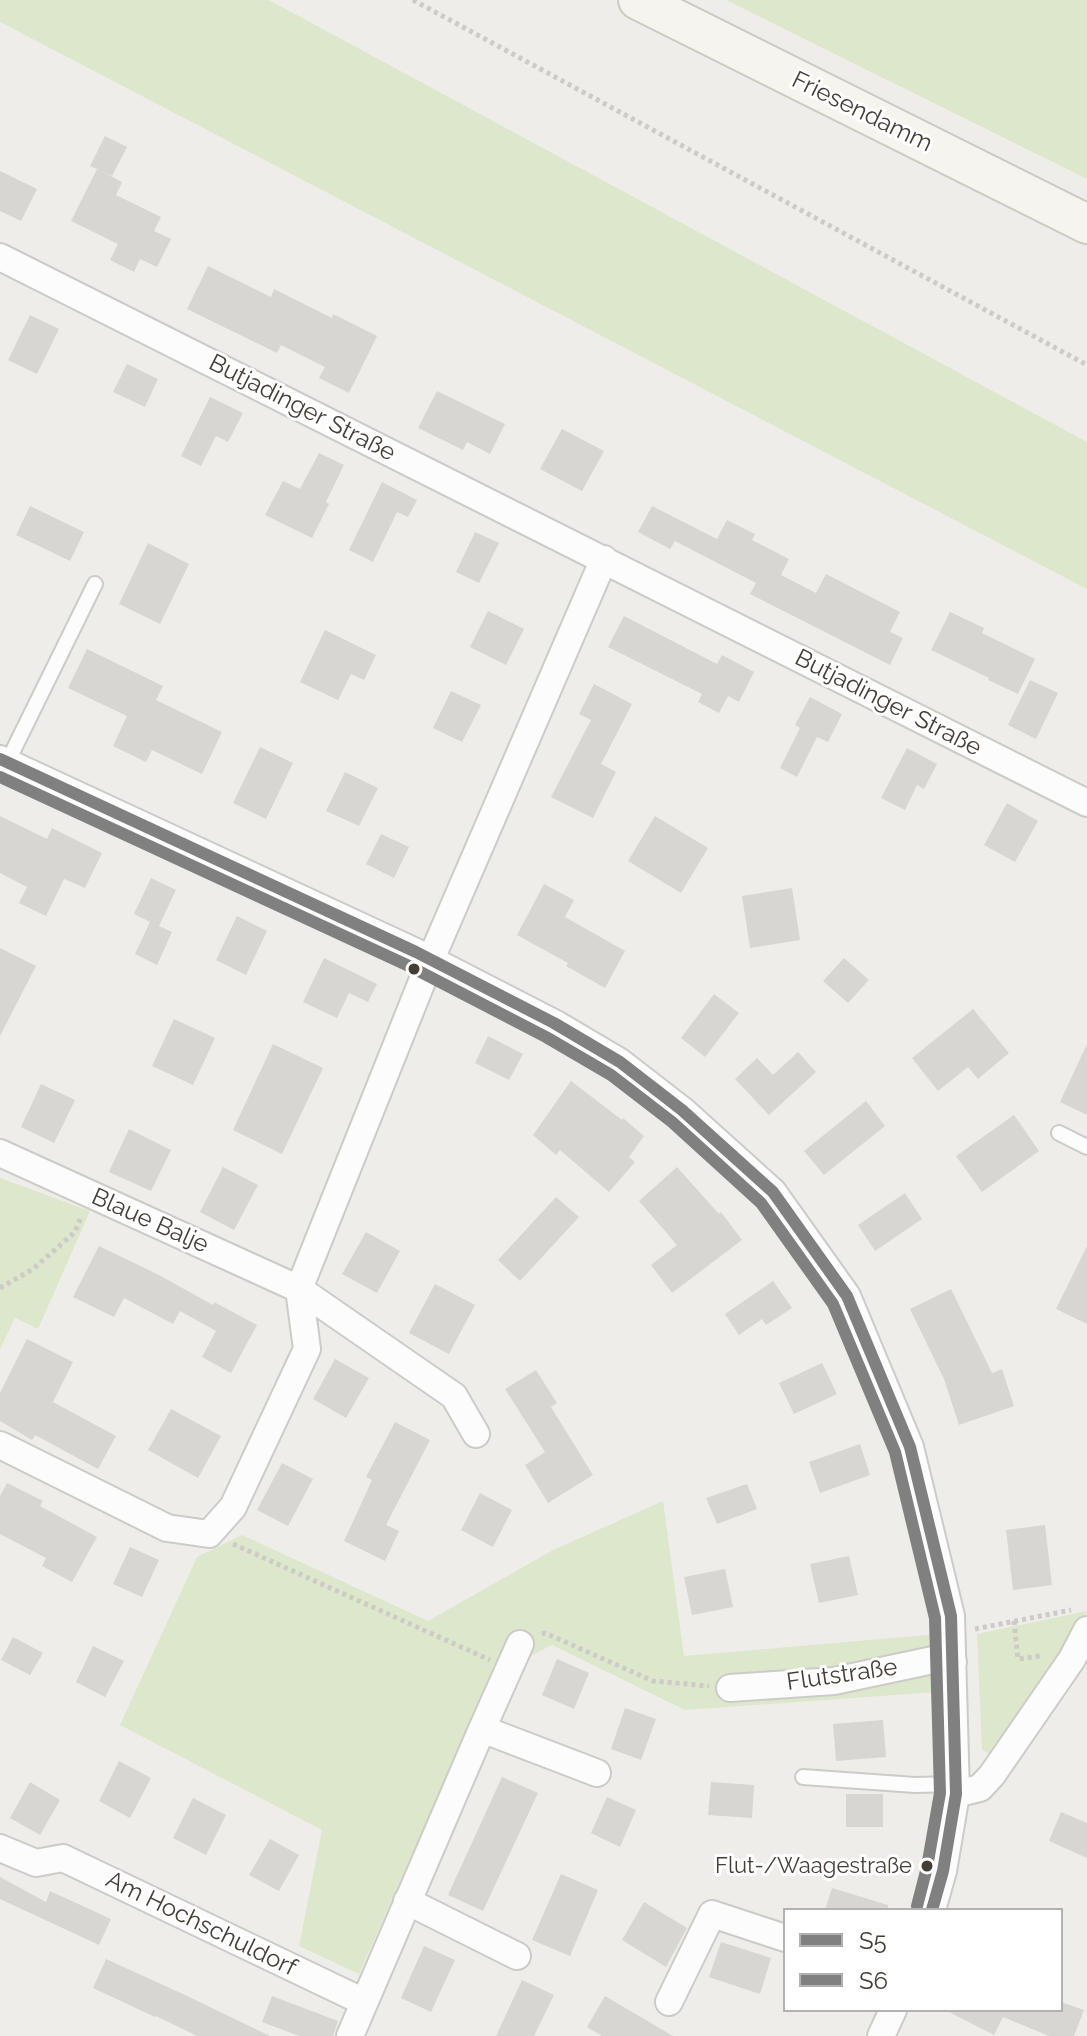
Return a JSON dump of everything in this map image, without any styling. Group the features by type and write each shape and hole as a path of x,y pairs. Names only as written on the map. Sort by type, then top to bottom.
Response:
{"main road":[{"name":"Friesendamm","path":"638,0 1087,224"}],"street":[{"name":"Butjadinger Straße","path":"0,257 1087,803"},
{"path":"0,1445 167,1528 209,1534 233,1507 307,1349 299,1289 431,959 604,559"},
{"path":"4,761 431,959 554,1023 620,1062 682,1110 773,1192 847,1296 910,1447 961,1623 953,1662 956,1789 943,1871 933,1908"},
{"name":"Blaue Balje","path":"0,1153 299,1289 454,1396 476,1434"},
{"path":"956,1789 980,1788 992,1775 1072,1659 1080,1620"},
{"path":"350,2036 520,1644"},
{"name":"Flutstraße","path":"730,1688 834,1681 933,1660 953,1662"},
{"path":"482,1729 597,1773"},
{"name":"Am Hochschuldorf","path":"0,1848 36,1863 63,1858 364,2002"},
{"path":"407,1901 517,1956"},
{"path":"669,2002 712,1914 783,1937"},
{"path":"881,2036 892,2012"}],"lane":[{"path":"4,761 95,584"},
{"path":"1059,1133 1087,1147"},
{"path":"803,1777 956,1789"}],"path":[{"path":"413,0 1087,365"},
{"path":"0,1288 33,1269 75,1232 90,1194"},
{"path":"209,1534 502,1665 512,1648 545,1633 653,1681 730,1688"},
{"path":"961,1623 1080,1620"},
{"path":"1014,1621 1018,1659 1040,1656"}],"green space":[{"path":"0,0 269,0 1087,442 1087,589 0,22"},
{"path":"726,0 1087,0 1087,179"},
{"path":"0,1178 90,1211 38,1329 15,1318 0,1349"},
{"path":"663,1501 684,1656 939,1634 937,1692 685,1710 552,1645 491,1676 359,1974 299,1946 322,1830 120,1725 197,1557 242,1535 428,1621 553,1550"},
{"path":"1087,1611 1067,1658 998,1758 982,1750 977,1634"}],"building":[{"path":"105,136 127,147 112,176 90,166"},
{"path":"97,169 122,182 116,195 161,217 154,231 171,239 157,267 140,259 134,272 110,260 118,244 71,221"},
{"path":"0,171 37,189 21,221 0,211"},
{"path":"208,266 271,297 274,289 377,336 349,393 319,378 325,367 281,345 277,353 187,309"},
{"path":"30,315 59,329 37,374 8,360"},
{"path":"127,364 158,379 145,407 113,392"},
{"path":"437,391 505,424 490,454 467,442 463,450 418,428"},
{"path":"210,397 243,413 228,442 216,436 201,466 181,456"},
{"path":"562,429 604,451 582,491 540,469"},
{"path":"319,453 344,465 312,538 265,515 283,481 300,489"},
{"path":"382,482 417,500 408,517 397,512 373,562 349,550"},
{"path":"30,506 84,532 70,561 16,535"},
{"path":"652,506 717,539 727,520 755,534 752,540 789,559 781,575 816,593 826,574 900,612 890,632 903,638 890,665 750,594 756,583 675,541 670,549 638,532"},
{"path":"475,532 499,543 479,583 456,572"},
{"path":"148,543 189,564 160,624 119,604"},
{"path":"488,611 524,629 506,665 470,647"},
{"path":"950,612 984,628 982,633 1035,659 1018,694 931,650"},
{"path":"624,616 717,664 722,655 754,672 739,702 728,696 719,713 698,702 702,694 608,647"},
{"path":"325,630 376,655 364,680 351,674 338,700 300,682"},
{"path":"87,649 163,686 156,700 222,732 202,774 152,750 146,762 113,746 127,716 68,688"},
{"path":"1030,680 1058,693 1036,739 1008,725"},
{"path":"594,684 632,704 601,764 616,772 593,818 551,797 591,720 579,714"},
{"path":"451,691 481,705 462,742 433,728"},
{"path":"810,697 842,714 828,742 817,737 797,777 780,768 800,728 795,725"},
{"path":"260,747 293,763 266,819 233,803"},
{"path":"907,748 937,764 924,789 917,785 905,810 881,798"},
{"path":"345,772 378,788 359,826 326,811"},
{"path":"1007,803 1038,821 1015,862 984,845"},
{"path":"0,816 47,839 52,828 102,853 85,888 64,879 46,916 19,903 27,887 0,873"},
{"path":"655,816 708,848 681,893 628,861"},
{"path":"381,834 409,847 394,878 366,864"},
{"path":"151,878 176,890 159,926 172,932 157,965 135,954 150,922 134,914"},
{"path":"544,884 574,900 565,917 625,951 605,988 517,935"},
{"path":"792,888 800,940 750,948 742,896"},
{"path":"237,916 267,931 246,975 216,960"},
{"path":"0,948 36,966 0,1036"},
{"path":"324,958 377,984 368,1002 349,993 337,1018 303,1002"},
{"path":"844,958 869,980 848,1003 823,981"},
{"path":"714,994 739,1013 705,1057 681,1038"},
{"path":"973,1009 1009,1053 978,1079 968,1067 938,1091 912,1058"},
{"path":"174,1019 215,1038 193,1085 152,1066"},
{"path":"488,1036 523,1054 509,1080 475,1063"},
{"path":"273,1044 323,1068 282,1154 233,1130"},
{"path":"1087,1044 1087,1115 1060,1102"},
{"path":"798,1052 816,1072 769,1115 735,1079 757,1058 773,1075"},
{"path":"571,1081 644,1136 629,1157 635,1162 609,1192 560,1150 556,1155 533,1135"},
{"path":"41,1084 75,1100 54,1143 21,1127"},
{"path":"866,1101 885,1126 824,1175 804,1151"},
{"path":"1014,1115 1039,1151 982,1192 956,1156"},
{"path":"129,1129 171,1150 151,1191 109,1172"},
{"path":"223,1167 258,1185 234,1230 200,1212"},
{"path":"677,1167 719,1214 721,1212 742,1240 672,1293 651,1265 677,1245 639,1201"},
{"path":"905,1193 922,1219 875,1251 858,1225"},
{"path":"556,1197 579,1217 520,1281 498,1260"},
{"path":"366,1232 400,1251 377,1293 342,1274"},
{"path":"99,1246 257,1325 231,1373 202,1357 216,1331 180,1311 173,1324 124,1298 114,1317 73,1297"},
{"path":"1087,1246 1087,1324 1056,1309"},
{"path":"773,1281 792,1308 766,1325 762,1319 739,1335 725,1314"},
{"path":"435,1284 475,1305 449,1354 409,1333"},
{"path":"951,1289 992,1373 1002,1369 1014,1406 959,1425 944,1379 910,1309"},
{"path":"27,1339 73,1362 53,1402 116,1436 98,1469 35,1435 32,1440 0,1421 0,1393"},
{"path":"335,1359 369,1378 346,1418 313,1399"},
{"path":"822,1363 837,1394 794,1414 779,1383"},
{"path":"536,1370 557,1403 551,1407 593,1475 548,1503 525,1465 545,1452 505,1389"},
{"path":"171,1409 221,1436 198,1478 148,1450"},
{"path":"395,1422 430,1440 386,1525 399,1531 385,1561 344,1541 372,1480 366,1477"},
{"path":"860,1444 870,1475 820,1493 809,1462"},
{"path":"282,1463 313,1479 288,1526 257,1510"},
{"path":"7,1483 43,1501 40,1506 97,1537 72,1582 42,1566 46,1558 0,1534 0,1496"},
{"path":"747,1484 757,1509 717,1524 706,1498"},
{"path":"480,1493 512,1510 493,1547 461,1530"},
{"path":"1045,1525 1052,1585 1013,1590 1006,1530"},
{"path":"130,1547 159,1560 142,1597 113,1584"},
{"path":"849,1556 858,1595 819,1603 810,1564"},
{"path":"725,1569 733,1607 692,1615 684,1577"},
{"path":"13,1637 43,1653 30,1675 1,1660"},
{"path":"93,1646 124,1661 105,1697 76,1682"},
{"path":"557,1659 589,1673 574,1709 542,1695"},
{"path":"625,1708 656,1719 641,1760 611,1749"},
{"path":"883,1720 886,1757 836,1761 833,1724"},
{"path":"119,1761 151,1778 130,1818 99,1801"},
{"path":"502,1777 538,1793 483,1911 448,1895"},
{"path":"30,1782 60,1800 40,1835 10,1818"},
{"path":"711,1782 754,1785 752,1818 708,1815"},
{"path":"846,1794 883,1794 883,1827 846,1827"},
{"path":"607,1797 636,1810 620,1847 591,1833"},
{"path":"193,1798 226,1815 206,1855 173,1838"},
{"path":"1061,1812 1087,1823 1087,1858 1049,1841"},
{"path":"270,1839 299,1855 279,1891 249,1875"},
{"path":"561,1874 598,1890 570,1956 532,1940"},
{"path":"0,1877 46,1902 50,1891 111,1919 99,1945 0,1899"},
{"path":"832,1888 888,1905 888,1908 826,1908"},
{"path":"644,1902 687,1928 666,1967 622,1940"},
{"path":"721,1942 771,1958 760,1994 709,1977"},
{"path":"424,1946 455,1960 431,2012 401,1998"},
{"path":"106,1959 270,2036 197,2036 93,1988"},
{"path":"522,1980 554,1995 534,2036 496,2036"},
{"path":"272,1996 338,2021 333,2036 299,2036 262,2022"},
{"path":"605,1996 673,2036 602,2036 587,2027"},
{"path":"1063,2003 1084,2010 1074,2036 1049,2036 1003,2017 994,2035 949,2012 1063,2012"}],"transit line":[{"name":"S5","path":"0,759 416,952 554,1023 620,1062 682,1110 773,1192 847,1296 910,1447 951,1616 956,1794 943,1871 933,1908"},
{"name":"S6","path":"0,777 409,966 546,1037 611,1075 672,1122 761,1203 833,1304 895,1452 935,1618 940,1793 917,1906"}],"place":[{"name":"Flut-/Waagestraße","path":"927,1866"}]}
